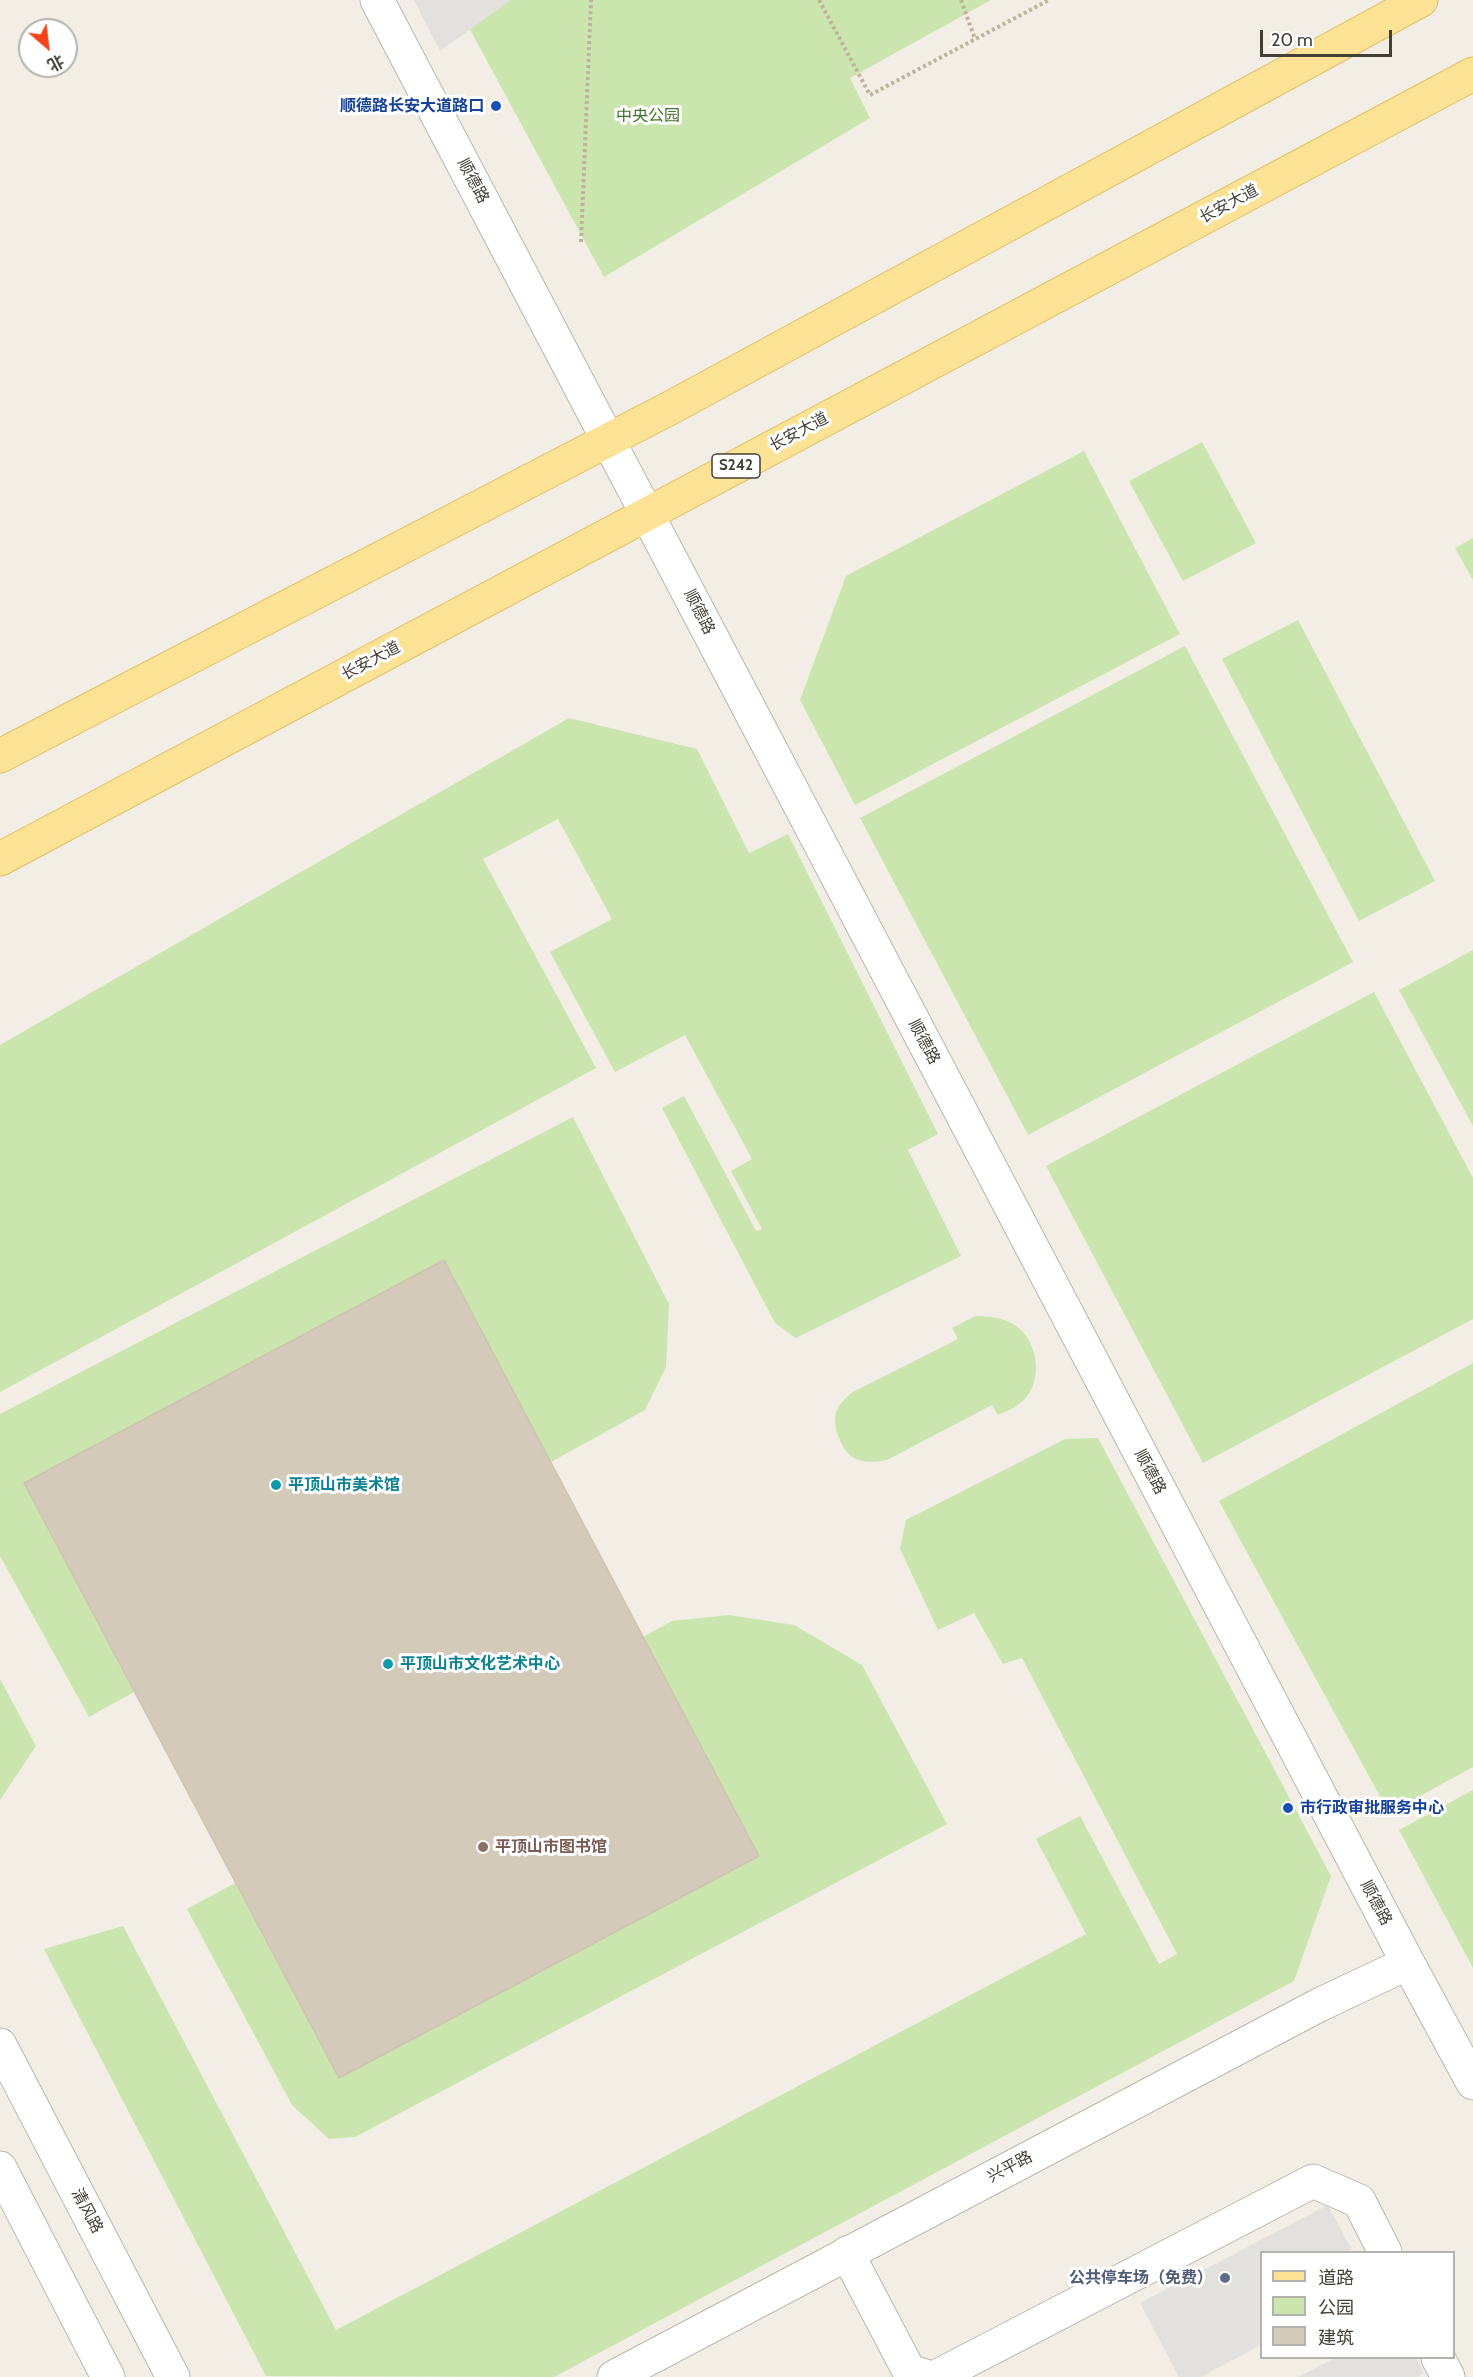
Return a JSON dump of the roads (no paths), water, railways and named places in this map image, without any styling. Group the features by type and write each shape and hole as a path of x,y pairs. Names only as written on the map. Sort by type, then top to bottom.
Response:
{"main road":[{"path":"0,756 609,440 1421,0"},
{"name":"长安大道","path":"0,859 1473,74"}],"street":[{"name":"顺德路","path":"377,0 1473,2083"},
{"name":"兴平路","path":"614,2377 648,2369 847,2253 1319,2005 1408,1963"},
{"name":"清风路","path":"0,2045 173,2377"},
{"path":"0,2168 108,2377"},
{"path":"936,2377 1313,2181 1359,2201 1384,2251"},
{"path":"847,2253 909,2371 928,2377"},
{"path":"1439,2359 1448,2377"}],"place":[{"name":"顺德路长安大道路口","path":"496,106"},
{"name":"平顶山市美术馆","path":"276,1485"},
{"name":"平顶山市文化艺术中心","path":"388,1664"},
{"name":"市行政审批服务中心","path":"1288,1808"},
{"name":"平顶山市图书馆","path":"483,1847"},
{"name":"公共停车场（免费）","path":"1225,2278"}],"park label":[{"name":"中央公园","path":"648,116"}]}
